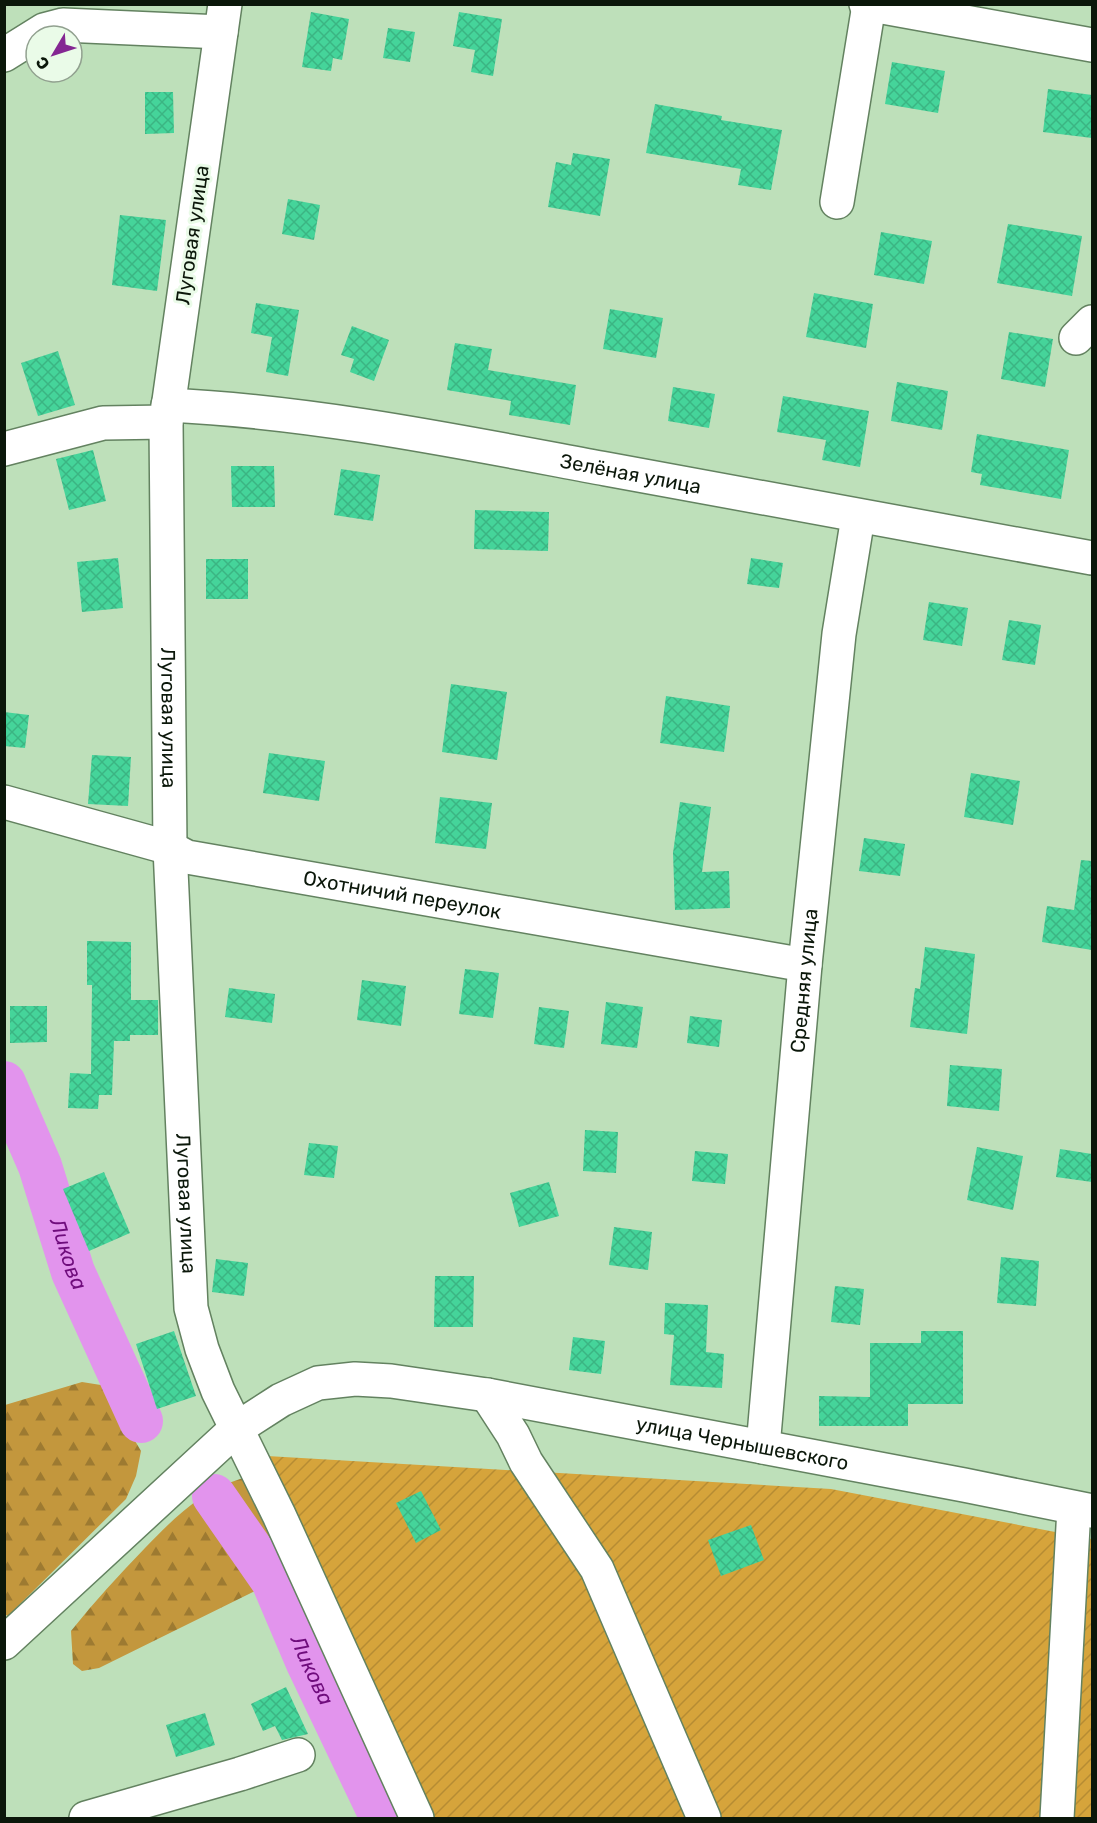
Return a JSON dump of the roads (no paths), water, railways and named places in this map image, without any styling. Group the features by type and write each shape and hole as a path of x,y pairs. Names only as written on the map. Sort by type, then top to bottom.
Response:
{"street":[{"path":"837,202 868,5 1092,45"},
{"path":"4,54 44,30 63,26 223,18"},
{"name":"Луговая улица","path":"223,18 167,414 170,848 191,1308 206,1359 236,1429 279,1515 417,1818"},
{"name":"Зелёная улица","path":"4,449 103,423 205,407 390,428 858,517 1092,558"},
{"name":"Средняя улица","path":"763,1447 805,965 838,634 858,517"},
{"name":"Охотничий переулок","path":"4,802 170,848 187,857 805,965"},
{"name":"улица Чернышевского","path":"4,1643 236,1429 281,1400 318,1383 355,1378 488,1395 964,1485 1083,1510"},
{"path":"488,1395 513,1435 526,1462 597,1569 704,1818"},
{"path":"1057,1818 1083,1510"},
{"path":"86,1818 298,1755"}],"waterway":[{"name":"Ликова","path":"4,1083 40,1166 73,1272 141,1421"},
{"name":"Ликова","path":"214,1496 273,1581 307,1661 382,1818"}]}
